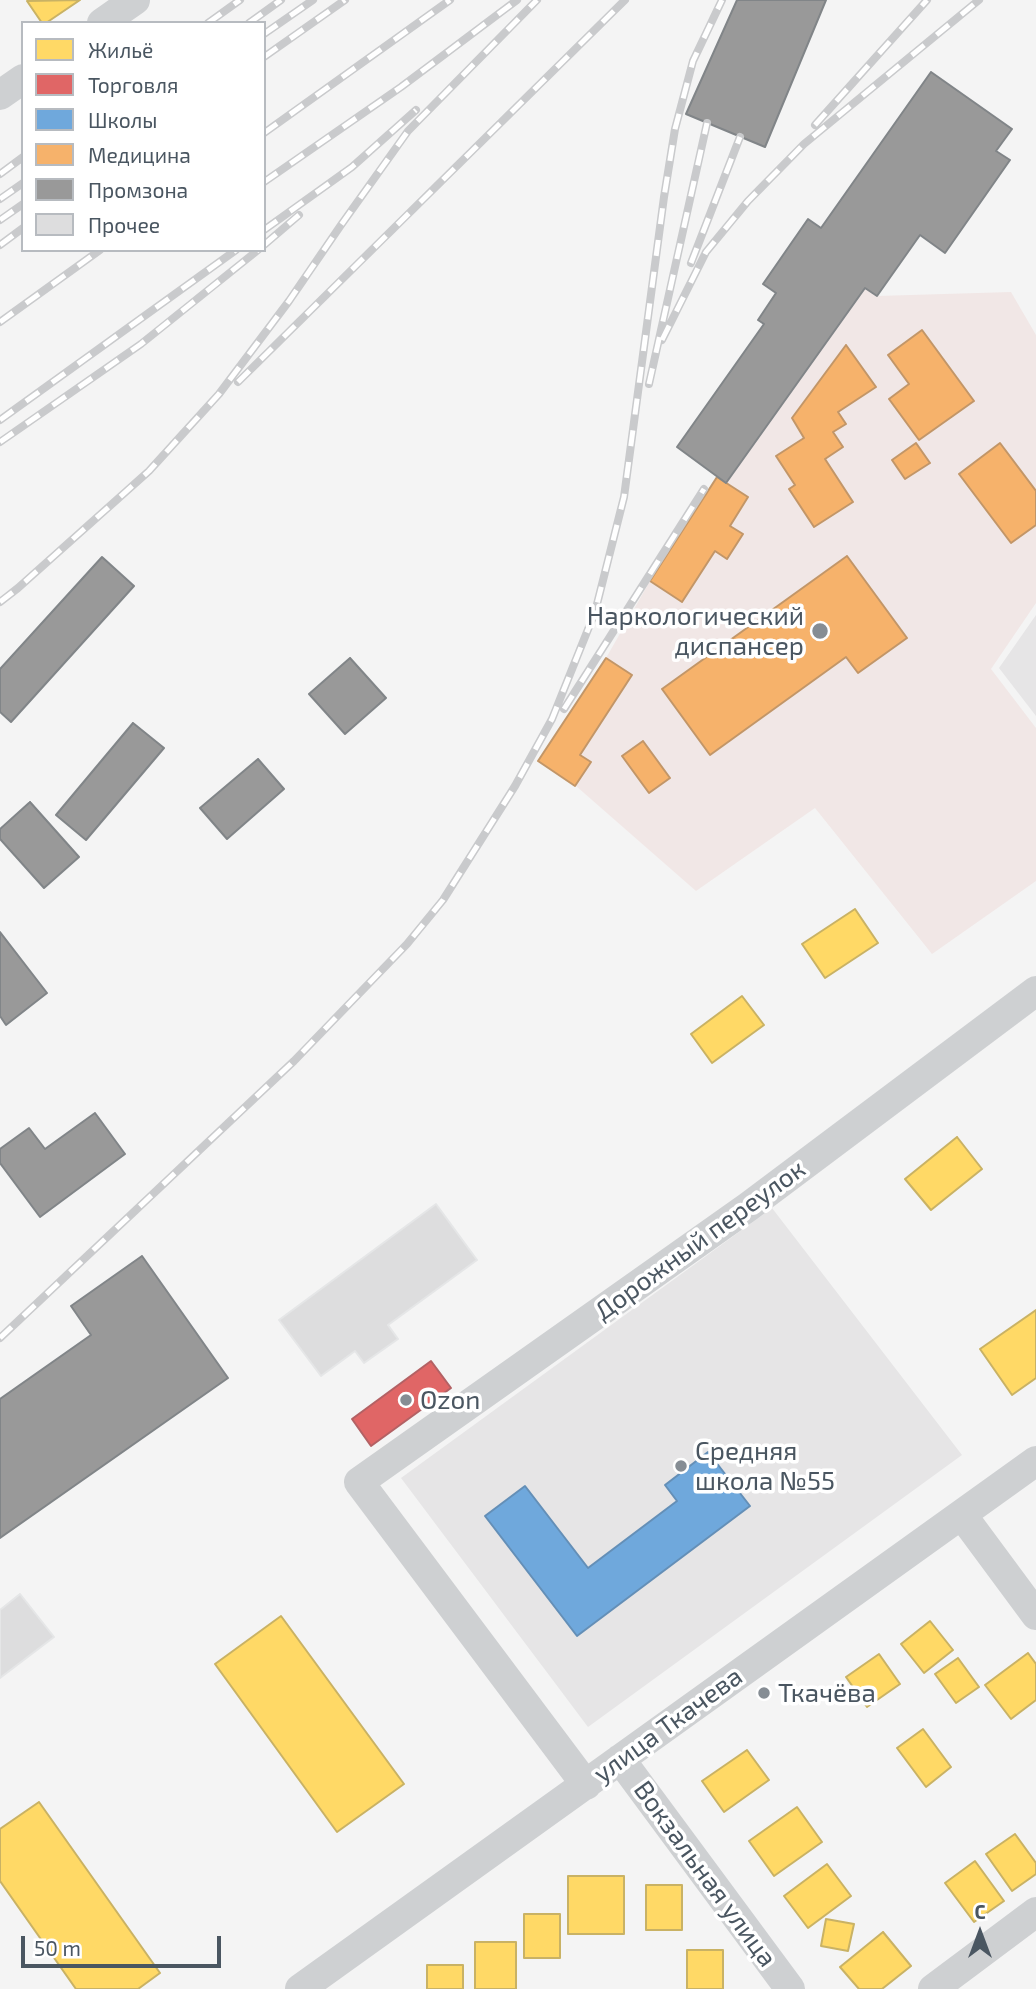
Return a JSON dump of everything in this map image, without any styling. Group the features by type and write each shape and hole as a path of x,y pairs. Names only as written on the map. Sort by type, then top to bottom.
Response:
{"street":[{"path":"104,21 128,2"},
{"path":"0,95 21,80"},
{"name":"Дорожный переулок","path":"586,1785 359,1482 748,1207 1036,991"},
{"name":"улица Ткачева","path":"300,1989 1036,1461"},
{"path":"962,1515 1036,1615"},
{"name":"Вокзальная улица","path":"620,1759 790,1989"},
{"path":"933,1989 1036,1912"}],"shaded area":[{"name":"Наркологический диспансер","path":"865,288 877,296 1011,292 1036,335 1036,603 991,669 1036,728 1036,881 932,954 815,808 696,891 576,786 538,761 606,658 650,581 717,477 726,483"},
{"path":"1036,615 1036,716 999,668"},
{"name":"Средняя школа №55","path":"772,1208 962,1455 588,1727 401,1478"}],"building: Жильё":[{"path":"80,0 49,21 41,21 27,1"},
{"path":"855,909 878,943 825,978 802,944"},
{"path":"742,996 764,1025 712,1063 691,1034"},
{"path":"957,1137 982,1169 931,1210 905,1179"},
{"path":"1036,1310 1036,1378 1012,1395 980,1349"},
{"path":"281,1616 404,1784 337,1832 215,1664"},
{"path":"930,1621 953,1650 924,1673 901,1644"},
{"path":"1028,1653 1036,1664 1036,1700 1011,1719 985,1685"},
{"path":"879,1654 900,1684 867,1707 846,1677"},
{"path":"958,1658 979,1687 956,1703 935,1674"},
{"path":"923,1729 951,1767 926,1787 897,1748"},
{"path":"747,1750 769,1780 724,1812 702,1781"},
{"path":"39,1802 160,1973 138,1989 76,1989 0,1881 0,1829"},
{"path":"797,1807 822,1842 774,1876 749,1841"},
{"path":"1015,1834 1036,1863 1036,1874 1012,1891 986,1854"},
{"path":"975,1861 1004,1901 974,1922 945,1883"},
{"path":"827,1864 851,1896 808,1928 784,1896"},
{"path":"568,1876 624,1876 624,1934 568,1934"},
{"path":"646,1885 682,1885 682,1930 646,1930"},
{"path":"524,1914 560,1914 560,1958 524,1958"},
{"path":"826,1919 854,1924 848,1951 821,1946"},
{"path":"883,1932 911,1966 882,1989 859,1989 840,1967"},
{"path":"475,1942 516,1942 516,1989 475,1989"},
{"path":"687,1950 723,1950 723,1989 687,1989"},
{"path":"427,1965 463,1965 463,1989 427,1989"}],"building: Торговля":[{"path":"431,1361 451,1388 371,1446 352,1419"}],"building: Школы":[{"path":"708,1452 750,1506 577,1636 485,1516 525,1486 588,1568 677,1501 665,1485"}],"building: Медицина":[{"path":"922,330 974,401 919,440 889,399 909,384 888,355"},
{"path":"846,345 876,387 838,412 846,424 833,432 843,447 825,459 853,502 814,527 789,489 795,485 776,456 804,438 792,418"},
{"path":"916,443 930,463 905,479 892,460"},
{"path":"1000,443 1036,491 1036,525 1011,543 959,474"},
{"path":"717,477 748,497 730,526 743,534 727,559 715,551 682,602 650,581"},
{"path":"847,556 907,638 858,673 846,657 710,755 662,689"},
{"path":"606,658 632,675 580,755 591,762 575,786 538,761"},
{"path":"643,741 670,778 649,793 622,756"}],"building: Промзона":[{"path":"737,0 826,0 765,147 686,114"},
{"path":"931,72 1012,129 996,151 1010,160 945,253 920,235 877,296 865,288 726,483 677,447 764,324 758,320 776,293 763,284 808,219 821,228"},
{"path":"102,557 134,586 11,722 0,712 0,669"},
{"path":"350,658 386,698 345,734 309,694"},
{"path":"133,723 164,748 86,840 56,815"},
{"path":"258,759 284,789 227,839 200,808"},
{"path":"30,802 79,857 44,888 0,839 0,829"},
{"path":"0,932 47,993 6,1025 0,1016"},
{"path":"95,1113 125,1154 40,1217 0,1163 0,1149 29,1128 45,1149"},
{"path":"142,1256 228,1378 0,1538 0,1399 91,1335 71,1306"}],"building: Прочее":[{"path":"436,1204 477,1260 388,1325 398,1339 364,1363 355,1351 321,1376 279,1320"},
{"path":"20,1594 54,1637 0,1678 0,1610"}],"railway":[{"path":"211,21 240,0"},
{"path":"252,21 281,0"},
{"path":"266,33 313,0"},
{"path":"266,56 345,0"},
{"path":"266,132 450,0"},
{"path":"266,181 401,87 517,0"},
{"path":"0,602 149,471 219,394 289,301 408,131 537,0"},
{"path":"238,382 625,0"},
{"path":"0,1338 294,1061 407,944 443,900 515,786 552,719 595,612 624,497 675,129 693,61 722,0"},
{"path":"815,125 927,0"},
{"path":"662,340 706,252 748,201 804,144 979,0"},
{"path":"266,229 352,167 416,110"},
{"path":"649,384 707,123"},
{"path":"691,263 740,137"},
{"path":"0,174 21,158"},
{"path":"0,199 21,184"},
{"path":"0,220 21,205"},
{"path":"266,243 299,215"},
{"path":"0,245 21,229"},
{"path":"0,322 97,252"},
{"path":"0,420 233,252"},
{"path":"0,442 141,344 256,252"},
{"path":"564,709 704,489"}],"place":[{"name":"Наркологический диспансер","path":"820,631"},
{"name":"Ozon","path":"406,1400"},
{"name":"Средняя школа №55","path":"681,1466"},
{"name":"Ткачёва","path":"764,1693"}]}
